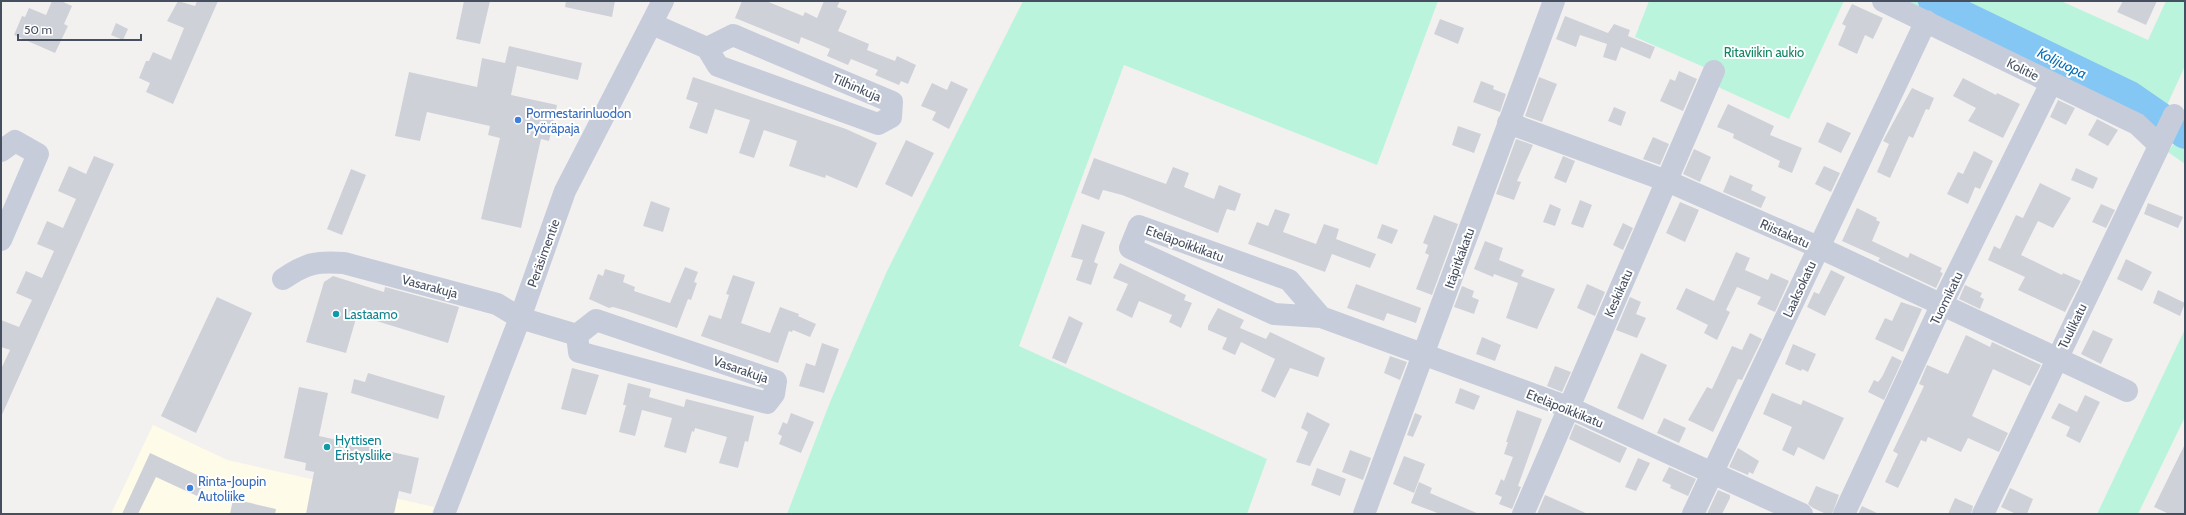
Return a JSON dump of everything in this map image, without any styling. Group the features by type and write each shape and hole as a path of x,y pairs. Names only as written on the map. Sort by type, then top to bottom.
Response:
{"street":[{"name":"Peräsimentie","path":"444,514 520,318 565,191 663,1"},
{"name":"Itäpitkäkatu","path":"1364,514 1554,1"},
{"name":"Kolitie","path":"1883,1 2137,124 2160,142"},
{"name":"Laaksokatu","path":"1693,514 1926,21"},
{"path":"652,24 707,48"},
{"name":"Tilhinkuja","path":"733,35 892,102 891,117 878,124 718,66 707,48 733,35"},
{"name":"Keskikatu","path":"1523,514 1714,71"},
{"name":"Tuomikatu","path":"1844,514 1941,306 2051,83"},
{"name":"Tuulikatu","path":"1983,514 2056,358 2174,115"},
{"name":"Riistakatu","path":"1508,123 1667,181 1818,247 1941,306 2127,391"},
{"path":"1,151 15,141 38,154 1,240"},
{"name":"Eteläpoikkikatu","path":"1321,317 1289,280 1139,226 1130,248 1274,314 1321,317 1568,407 1802,514"},
{"name":"Vasarakuja","path":"283,279 296,270 320,261 344,263 497,304 520,318 577,335"},
{"name":"Vasarakuja","path":"596,320 776,381 774,394 767,403 580,352 577,335 596,320"}],"shaded area":[{"path":"153,425 227,460 434,507 431,514 111,514"}],"green space":[{"path":"1023,1 1438,1 1377,165 1124,65 1019,346 1267,459 1247,514 787,514 830,402 887,271"},
{"name":"Ritaviikin aukio","path":"1649,1 1844,1 1789,119 1720,88 1706,68 1635,37"},
{"path":"1908,1 2061,1 2148,40 2166,1 2185,1 2185,66 2158,125 2144,114"},
{"path":"2185,128 2185,164 2168,152"},
{"path":"2185,329 2185,417 2138,514 2097,514"}],"building":[{"path":"52,1 61,1 72,6 64,24 68,26 55,53 14,35 22,16 25,17 29,8 46,15"},
{"path":"178,1 195,6 197,1 218,1 173,104 146,92 150,83 139,78 146,61 149,61 153,52 171,60 184,28 167,21"},
{"path":"464,1 490,1 480,44 456,39"},
{"path":"566,1 615,1 612,17 565,7"},
{"path":"742,1 766,1 803,16 805,12 817,18 824,1 840,1 837,7 847,11 838,31 869,44 867,50 895,61 897,56 916,65 908,84 901,81 899,85 875,75 878,70 851,59 848,65 827,56 830,49 801,37 799,44 735,18"},
{"path":"2123,1 2157,1 2146,25 2117,12"},
{"path":"1852,4 1883,18 1873,39 1865,35 1857,54 1838,45 1846,26 1842,24"},
{"path":"1565,16 1608,33 1614,24 1630,30 1628,36 1655,47 1650,59 1621,47 1616,61 1603,57 1607,44 1580,35 1576,47 1556,39"},
{"path":"1440,19 1464,28 1458,44 1434,34"},
{"path":"116,23 128,29 123,40 111,35"},
{"path":"509,46 582,63 578,80 517,66 511,95 557,105 549,141 541,139 521,228 481,219 500,138 488,135 490,126 427,112 420,141 395,136 409,72 477,87 482,58 505,63"},
{"path":"1679,71 1697,79 1683,111 1660,101 1670,79 1675,81"},
{"path":"693,77 846,129 877,143 857,188 826,175 825,178 789,166 797,141 764,130 754,158 739,153 750,120 715,109 707,134 689,128 698,103 686,99"},
{"path":"1539,77 1557,84 1542,122 1525,116"},
{"path":"1963,78 1996,95 1997,93 2020,104 2003,138 1968,121 1976,108 1953,96"},
{"path":"951,81 968,89 949,129 932,120 936,112 921,106 932,83 947,90"},
{"path":"1481,81 1494,86 1493,89 1506,94 1500,112 1473,102"},
{"path":"1912,88 1934,98 1929,110 1926,109 1913,138 1909,136 1890,178 1877,172 1889,144 1883,141"},
{"path":"2058,100 2075,108 2066,125 2050,117"},
{"path":"1728,104 1774,126 1770,135 1802,148 1792,173 1778,167 1780,161 1733,138 1734,134 1717,127"},
{"path":"1614,107 1626,112 1621,126 1608,121"},
{"path":"2097,119 2118,130 2108,146 2088,135"},
{"path":"1827,122 1851,133 1841,153 1818,142"},
{"path":"1458,126 1481,134 1474,153 1452,145"},
{"path":"1653,137 1669,144 1660,165 1643,159"},
{"path":"1516,139 1533,145 1517,181 1521,182 1514,200 1496,194"},
{"path":"906,140 934,153 912,197 885,184"},
{"path":"1694,149 1711,157 1700,182 1683,174"},
{"path":"1974,151 1993,161 1980,189 1975,187 1968,204 1947,194 1958,172 1963,174"},
{"path":"94,156 114,164 1,417 1,369 10,350 1,347 1,320 19,327 32,300 16,293 26,271 42,278 54,251 37,244 47,221 63,228 76,199 58,191 69,166 86,174"},
{"path":"1563,156 1575,161 1566,183 1554,178"},
{"path":"1094,158 1166,184 1173,167 1189,173 1184,187 1214,199 1219,185 1241,194 1235,211 1227,209 1218,233 1122,195 1103,190 1099,200 1081,193"},
{"path":"1824,166 1840,173 1831,192 1815,184"},
{"path":"2076,168 2098,178 2093,189 2071,180"},
{"path":"351,169 366,175 342,235 327,229"},
{"path":"1730,175 1753,185 1751,190 1766,197 1761,208 1723,192"},
{"path":"2040,183 2071,198 2053,228 2038,221 2021,255 2062,275 2063,273 2081,281 2065,312 2018,290 2025,277 1988,260 1994,246 2000,249 2016,215 2023,218"},
{"path":"1580,200 1592,205 1583,228 1571,224"},
{"path":"651,201 670,208 663,232 643,226"},
{"path":"1680,202 1699,210 1685,242 1666,233"},
{"path":"2148,203 2183,217 2178,228 2144,214"},
{"path":"1550,204 1561,209 1555,226 1543,222"},
{"path":"2101,204 2115,210 2106,228 2092,222"},
{"path":"1857,208 1877,218 1876,220 1880,222 1872,241 1908,258 1910,253 1942,268 1940,272 1943,273 1936,288 1878,261 1880,258 1842,241"},
{"path":"1275,209 1290,214 1283,232 1316,244 1324,224 1339,229 1336,239 1376,254 1370,268 1332,254 1325,272 1248,244 1257,222 1268,226"},
{"path":"1434,215 1458,224 1432,295 1416,289 1429,255 1425,253 1428,245 1423,243"},
{"path":"1623,223 1633,228 1623,250 1613,245"},
{"path":"1082,224 1105,232 1094,262 1098,264 1091,285 1076,280 1083,260 1071,257"},
{"path":"1382,224 1398,230 1392,244 1377,238"},
{"path":"1485,241 1503,248 1499,260 1524,270 1521,276 1555,289 1537,329 1506,318 1518,283 1494,274 1493,277 1474,269"},
{"path":"1736,252 1750,258 1745,270 1768,280 1771,273 1789,281 1775,312 1757,304 1761,297 1737,287 1726,310 1730,312 1717,340 1704,333 1708,325 1676,309 1686,288 1714,301"},
{"path":"2126,259 2152,272 2142,291 2117,279"},
{"path":"1120,263 1186,295 1184,300 1192,303 1181,328 1169,322 1172,315 1139,301 1132,318 1116,310 1128,284 1113,278"},
{"path":"685,267 698,272 694,282 697,283 691,300 688,299 677,328 627,311 613,307 609,308 589,299 598,274 603,276 605,269 625,275 623,282 635,287 634,291 670,303"},
{"path":"1831,270 1845,277 1825,316 1807,307 1814,292 1819,294"},
{"path":"733,275 755,282 741,323 770,333 780,307 799,314 798,316 816,324 810,337 793,330 792,332 789,331 778,363 701,336 709,315 721,319 729,295 726,294"},
{"path":"333,276 384,292 385,287 459,307 448,343 357,315 346,353 306,342 324,282"},
{"path":"1356,284 1421,308 1416,323 1387,313 1384,321 1347,308"},
{"path":"1587,284 1605,292 1595,316 1577,308"},
{"path":"1965,285 1982,293 1980,297 1984,299 1980,309 1959,299"},
{"path":"1462,286 1474,291 1472,297 1479,300 1474,314 1454,307"},
{"path":"2158,290 2185,303 2180,316 2153,303"},
{"path":"217,297 252,313 196,433 161,416"},
{"path":"1630,297 1641,302 1636,314 1646,318 1637,338 1616,330"},
{"path":"1901,302 1922,309 1903,352 1875,339 1885,318 1892,321"},
{"path":"1218,308 1244,320 1240,328 1266,339 1270,332 1325,358 1318,377 1290,368 1275,398 1261,391 1275,359 1241,342 1235,355 1222,349 1227,338 1208,330 1208,326"},
{"path":"1069,316 1083,323 1066,364 1052,358"},
{"path":"2093,330 2113,339 2101,364 2081,354"},
{"path":"1750,333 1762,339 1742,380 1738,379 1713,432 1688,420 1707,387 1712,389 1732,346 1742,350"},
{"path":"1966,335 1990,347 1992,342 2041,365 2030,386 1993,369 1972,416 2008,433 1999,452 1968,438 1961,452 1928,437 1926,442 1921,440 1898,488 1885,482 1898,454 1893,451 1924,386 1919,384 1927,365 1948,374"},
{"path":"1482,337 1501,345 1495,361 1476,354"},
{"path":"822,343 839,349 824,393 799,386 806,363 815,366"},
{"path":"1793,344 1816,354 1808,372 1802,369 1801,371 1785,364"},
{"path":"1641,353 1667,365 1643,420 1617,408"},
{"path":"1390,356 1407,362 1400,380 1384,373"},
{"path":"1892,356 1902,361 1884,400 1868,392 1874,380 1878,382 1882,377"},
{"path":"1555,366 1571,372 1562,392 1547,386"},
{"path":"572,368 599,375 586,415 561,409"},
{"path":"368,373 445,396 438,419 351,393 354,379 365,382"},
{"path":"628,383 651,389 649,397 684,407 686,399 754,416 748,442 745,441 738,468 719,463 727,437 695,428 694,432 692,431 686,453 664,447 672,418 642,410 635,436 619,432 626,405 623,405"},
{"name":"Hyttisen Eristysliike","path":"299,387 328,393 319,436 419,458 411,494 399,491 394,514 306,514 314,472 305,470 306,463 284,458"},
{"path":"1460,388 1480,396 1474,410 1455,403"},
{"path":"1772,393 1801,405 1803,400 1844,418 1824,460 1798,447 1794,456 1782,450 1792,427 1763,414"},
{"path":"2085,395 2100,402 2080,443 2066,436 2070,427 2051,418 2059,403 2077,412"},
{"path":"1517,410 1542,419 1518,486 1521,487 1512,509 1499,504 1502,497 1495,494 1501,479 1504,481 1513,457 1504,454 1508,442 1506,442"},
{"path":"1307,412 1330,424 1310,466 1296,462 1308,432 1301,428"},
{"path":"791,413 814,422 801,453 779,444 782,436 778,434 783,422 787,424"},
{"path":"1415,413 1422,416 1413,437 1407,435"},
{"path":"1664,418 1686,428 1679,443 1657,433"},
{"path":"1575,424 1627,448 1620,463 1569,439"},
{"path":"2185,444 2185,514 2169,514 2154,507"},
{"path":"1738,448 1759,461 1753,474 1749,472 1748,475 1729,467"},
{"path":"1350,450 1371,458 1363,480 1342,472"},
{"name":"Rinta-Joupin Autoliike","path":"150,453 206,479 197,496 156,477 138,514 122,514"},
{"path":"1404,456 1425,464 1414,493 1393,484"},
{"path":"1638,458 1650,463 1636,491 1625,487"},
{"path":"1669,467 1696,479 1688,496 1670,488 1671,485 1662,481"},
{"path":"1317,468 1346,479 1340,496 1311,485"},
{"path":"1419,482 1432,488 1430,493 1479,514 1440,514 1411,503"},
{"path":"1816,486 1839,495 1832,514 1826,514 1808,504"},
{"path":"2010,488 2033,499 2027,514 2016,514 2001,507"},
{"path":"1718,490 1730,495 1730,498 1722,514 1707,514"},
{"path":"1545,495 1588,514 1537,514"},
{"path":"1955,498 1973,506 1971,514 1948,514"},
{"path":"233,499 276,509 275,514 230,514"},
{"path":"1862,506 1879,514 1858,514"}],"waterway":[{"name":"Kolijuopa","path":"1933,1 2130,96 2185,134"}],"place":[{"name":"Pormestarinluodon Pyöräpaja","path":"518,120"},
{"name":"Lastaamo","path":"336,314"},
{"name":"Hyttisen Eristysliike","path":"327,447"},
{"name":"Rinta-Joupin Autoliike","path":"190,488"}]}
